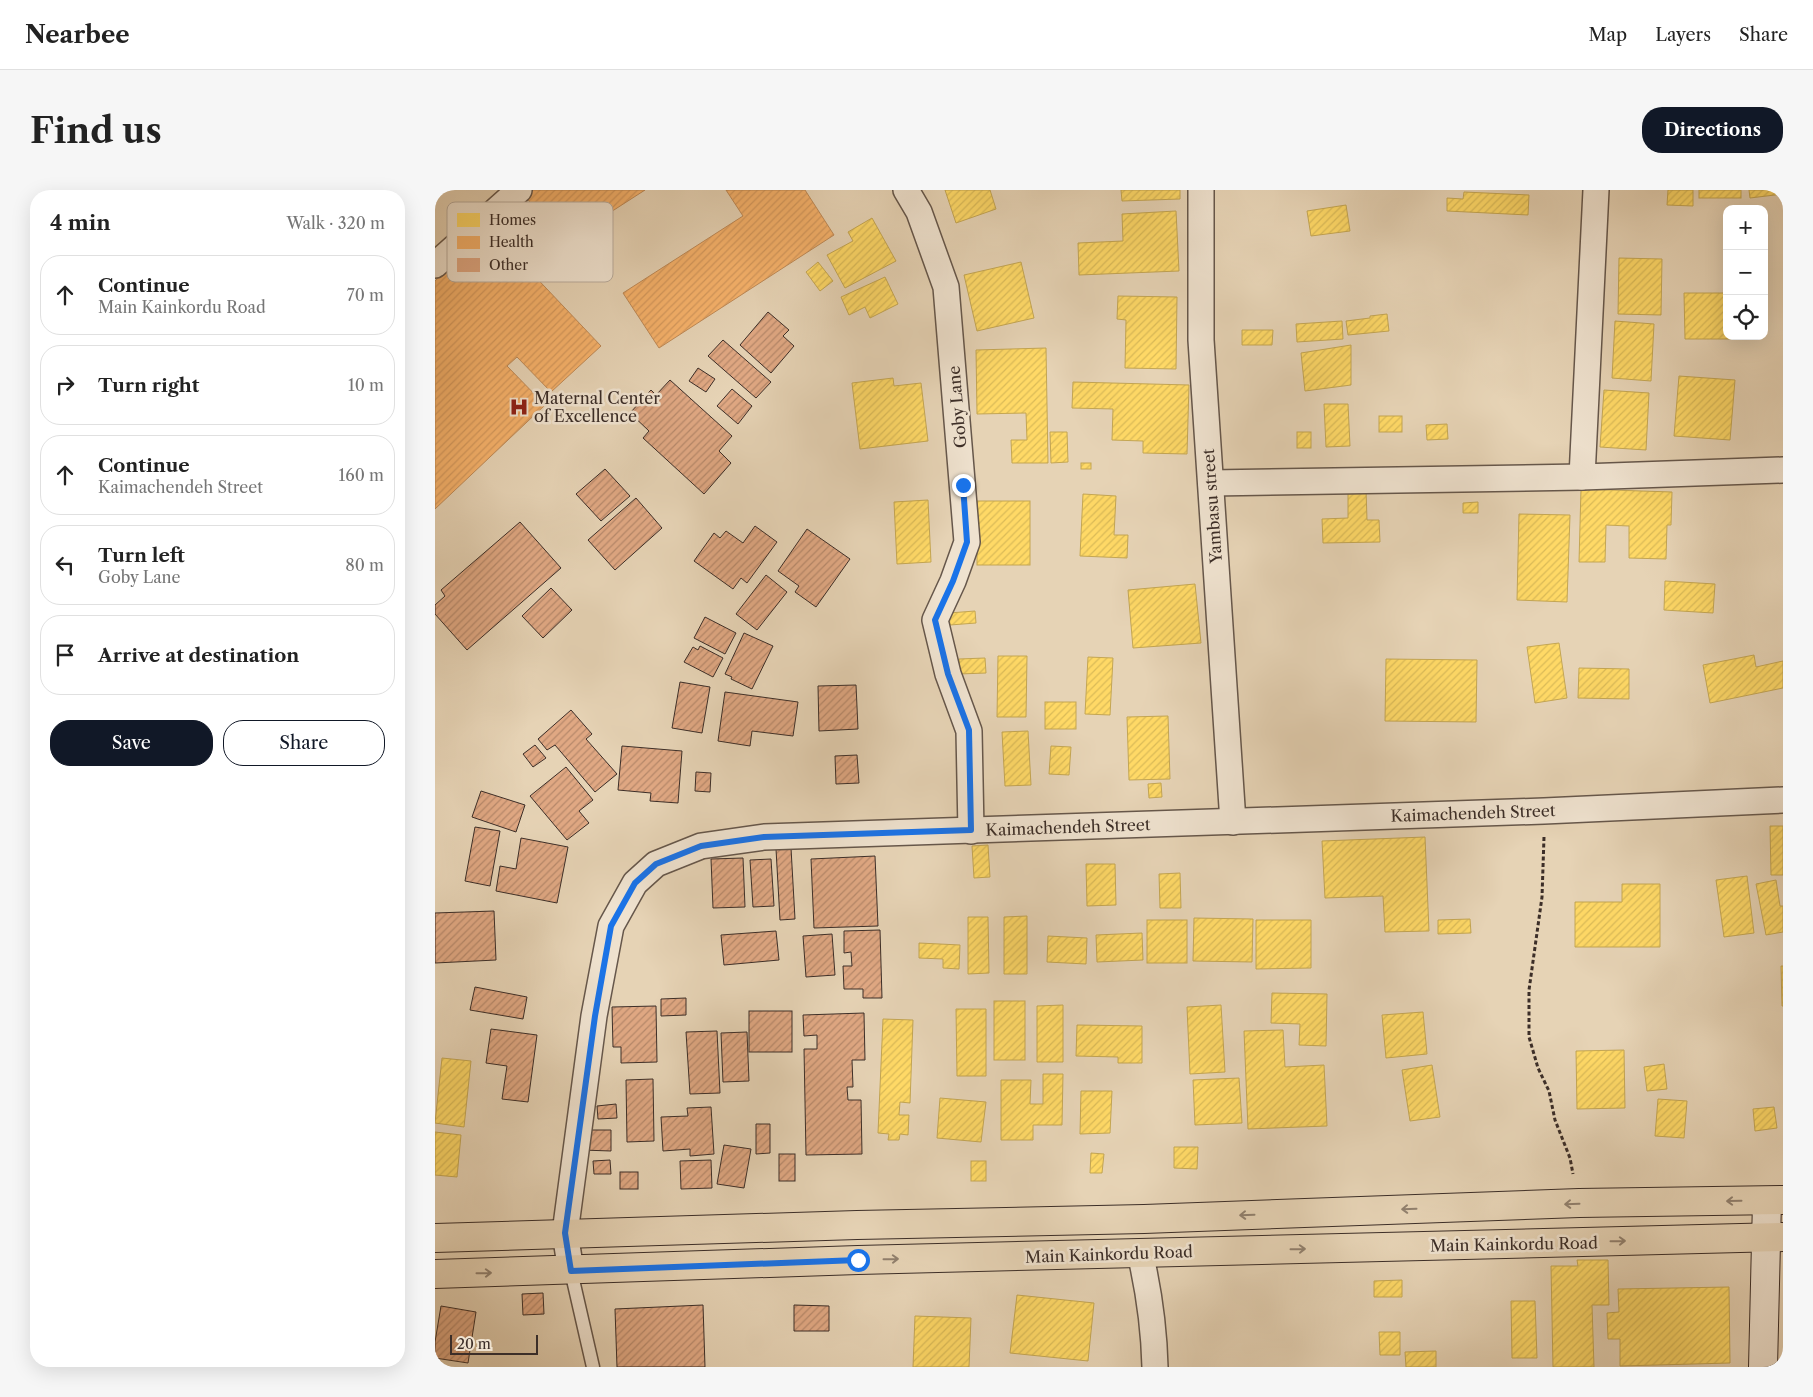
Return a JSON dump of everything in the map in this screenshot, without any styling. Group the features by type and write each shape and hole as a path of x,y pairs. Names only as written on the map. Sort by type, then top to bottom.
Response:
{"main road":[{"path":"435,1238 857,1225 1144,1219 1579,1204 1775,1200 1775,1238 1763,1367"},
{"path":"1475,1207 1478,1244"},
{"path":"1343,1211 1345,1248"},
{"path":"857,1225 858,1260"},
{"name":"Main Kainkordu Road","path":"435,1274 571,1271 858,1260 1775,1238"}],"street":[{"path":"506,202 519,190"},
{"name":"Goby Lane","path":"906,190 919,212 946,287 967,542 953,581 935,620 948,674 969,730 971,830"},
{"name":"Yambasu street","path":"1201,190 1201,340 1233,822"},
{"path":"1582,477 1596,190"},
{"path":"435,265 447,254"},
{"path":"1211,483 1582,477 1783,470"},
{"name":"Kaimachendeh Street","path":"571,1271 565,1233 595,1016 611,926 635,883 656,864 701,846 764,837 1544,811 1783,800"},
{"path":"1140,1253 1149,1290 1155,1367"}],"lane":[{"path":"571,1271 593,1367"}],"path":[{"path":"1544,811 1542,897 1529,990 1529,1037 1538,1068 1549,1091 1555,1120 1570,1158 1579,1204"}],"building: Homes":[{"path":"945,190 990,190 996,209 956,223"},
{"path":"1121,190 1180,190 1180,199 1122,201"},
{"path":"1668,190 1693,190 1693,206 1667,205"},
{"path":"1699,190 1741,190 1741,198 1699,198"},
{"path":"1749,190 1783,190 1783,194 1750,198"},
{"path":"1464,192 1529,195 1528,215 1447,211 1447,198 1463,199"},
{"path":"1346,205 1350,231 1311,236 1307,211"},
{"path":"1176,211 1179,271 1079,275 1078,243 1123,241 1122,214"},
{"path":"872,218 896,261 845,288 827,255 853,241 848,232"},
{"path":"1619,258 1662,259 1661,315 1618,314"},
{"path":"818,262 833,281 820,291 806,272"},
{"path":"1021,262 1034,318 977,331 964,275"},
{"path":"885,277 898,304 870,318 865,307 849,315 841,297"},
{"path":"1684,293 1723,293 1723,339 1685,339"},
{"path":"1118,296 1177,297 1176,369 1125,368 1126,320 1117,319"},
{"path":"1387,314 1389,331 1348,335 1346,321"},
{"path":"1342,321 1343,339 1297,342 1296,324"},
{"path":"1615,321 1654,324 1651,381 1612,378"},
{"path":"1242,330 1273,330 1272,345 1242,345"},
{"path":"1351,345 1351,385 1305,391 1301,353"},
{"path":"1046,348 1048,463 1012,463 1011,440 1027,440 1026,413 977,414 976,350"},
{"path":"1679,376 1735,380 1730,440 1674,436"},
{"path":"893,378 894,386 921,383 928,441 860,449 852,383"},
{"path":"1073,382 1189,385 1187,454 1143,453 1143,441 1112,440 1113,409 1072,408"},
{"path":"1604,390 1649,393 1646,450 1600,447"},
{"path":"1324,404 1348,404 1350,446 1326,447"},
{"path":"1379,416 1402,416 1402,432 1379,432"},
{"path":"1447,424 1448,439 1427,440 1426,425"},
{"path":"1050,432 1067,432 1068,462 1051,463"},
{"path":"1297,432 1311,432 1311,448 1297,448"},
{"path":"1081,463 1091,463 1091,469 1081,469"},
{"path":"1348,489 1366,489 1367,520 1379,520 1380,542 1323,543 1322,519 1348,518"},
{"path":"1581,489 1672,492 1671,525 1667,525 1666,559 1629,558 1629,526 1606,525 1605,562 1579,562"},
{"path":"1083,494 1116,496 1114,535 1128,535 1127,558 1080,556"},
{"path":"928,500 931,562 897,564 894,502"},
{"path":"977,501 1030,501 1030,565 977,565"},
{"path":"1478,502 1478,513 1463,513 1463,503"},
{"path":"1519,514 1570,515 1567,602 1517,600"},
{"path":"1665,581 1715,584 1713,613 1664,610"},
{"path":"1195,584 1201,643 1133,648 1128,590"},
{"path":"975,611 976,623 950,625 949,613"},
{"path":"1559,643 1567,698 1535,703 1527,647"},
{"path":"1754,655 1756,667 1783,661 1783,688 1710,703 1703,665"},
{"path":"998,656 1027,656 1026,717 997,717"},
{"path":"1088,657 1113,658 1110,715 1085,714"},
{"path":"985,658 986,673 959,674 959,659"},
{"path":"1386,659 1477,660 1476,722 1385,721"},
{"path":"1579,668 1629,669 1629,699 1578,698"},
{"path":"1045,702 1076,702 1076,729 1045,729"},
{"path":"1168,716 1170,779 1129,780 1127,717"},
{"path":"1028,731 1031,785 1005,786 1002,732"},
{"path":"1051,746 1071,747 1069,775 1049,774"},
{"path":"1161,783 1162,797 1149,798 1148,784"},
{"path":"1770,826 1783,826 1783,875 1771,875"},
{"path":"1425,837 1429,931 1385,932 1383,896 1325,898 1322,841"},
{"path":"988,845 990,877 974,878 972,846"},
{"path":"1086,864 1115,864 1116,905 1087,906"},
{"path":"1180,873 1181,908 1160,908 1159,874"},
{"path":"1747,876 1754,933 1724,937 1716,880"},
{"path":"1776,880 1780,906 1783,906 1783,932 1766,935 1756,884"},
{"path":"1622,884 1660,884 1660,947 1575,947 1575,902 1622,902"},
{"path":"1027,916 1027,974 1004,974 1004,917"},
{"path":"968,917 988,917 989,973 968,974"},
{"path":"1194,918 1253,919 1252,962 1193,961"},
{"path":"1470,919 1471,933 1438,934 1438,920"},
{"path":"1147,920 1187,920 1187,963 1147,963"},
{"path":"1256,920 1311,920 1311,968 1256,969"},
{"path":"1142,933 1143,960 1097,962 1096,935"},
{"path":"1048,936 1087,938 1086,964 1047,962"},
{"path":"919,943 960,945 959,969 943,968 943,959 919,958"},
{"path":"1781,966 1783,966 1783,1006 1782,1006"},
{"path":"1272,993 1327,994 1326,1046 1299,1045 1300,1024 1271,1023"},
{"path":"994,1001 1025,1001 1025,1060 994,1060"},
{"path":"1063,1005 1063,1062 1037,1062 1037,1006"},
{"path":"1221,1005 1225,1072 1190,1074 1187,1007"},
{"path":"956,1009 986,1009 986,1076 957,1076"},
{"path":"1423,1012 1427,1054 1386,1058 1382,1015"},
{"path":"883,1019 913,1020 910,1103 900,1102 899,1115 909,1115 908,1135 900,1134 899,1140 888,1140 889,1134 878,1133"},
{"path":"1077,1025 1142,1026 1142,1063 1118,1063 1118,1057 1076,1056"},
{"path":"1283,1030 1285,1067 1324,1065 1327,1126 1248,1129 1244,1031"},
{"path":"1624,1050 1625,1108 1577,1109 1576,1051"},
{"path":"442,1058 471,1061 464,1127 435,1123"},
{"path":"1664,1064 1667,1089 1647,1091 1644,1067"},
{"path":"1432,1065 1440,1117 1410,1121 1402,1070"},
{"path":"1043,1074 1063,1074 1062,1125 1033,1125 1033,1140 1001,1140 1001,1080 1031,1080 1030,1104 1043,1104"},
{"path":"1239,1078 1242,1123 1195,1125 1193,1080"},
{"path":"1081,1091 1112,1091 1110,1133 1080,1134"},
{"path":"940,1098 986,1102 981,1142 937,1138"},
{"path":"1658,1099 1687,1101 1684,1138 1655,1136"},
{"path":"1774,1107 1777,1128 1755,1131 1753,1109"},
{"path":"435,1132 461,1135 457,1177 435,1175"},
{"path":"1174,1147 1198,1147 1197,1169 1174,1168"},
{"path":"1091,1153 1104,1154 1102,1173 1090,1173"},
{"path":"971,1161 986,1161 986,1181 971,1181"},
{"path":"1577,1260 1608,1260 1609,1305 1592,1305 1594,1367 1553,1367 1551,1266 1578,1266"},
{"path":"1402,1280 1402,1297 1374,1297 1374,1281"},
{"path":"1729,1287 1730,1363 1620,1366 1620,1339 1608,1339 1607,1313 1619,1312 1618,1289"},
{"path":"1017,1295 1094,1303 1088,1361 1010,1353"},
{"path":"1511,1301 1535,1301 1537,1358 1512,1358"},
{"path":"915,1316 971,1318 969,1367 913,1367"},
{"path":"1379,1332 1400,1332 1400,1355 1380,1355"},
{"path":"1436,1351 1436,1367 1406,1367 1405,1352"}],"building: Health":[{"path":"522,190 645,190 613,211 613,202 530,202"},
{"path":"726,190 805,190 834,235 659,348 623,293 743,216"},
{"path":"447,270 447,282 540,282 601,346 551,392 517,357 507,366 545,405 435,509 435,281"}],"building: Other":[{"path":"768,312 789,330 783,336 794,346 771,373 740,345"},
{"path":"723,340 771,382 756,398 708,356"},
{"path":"698,368 715,379 706,392 689,381"},
{"path":"670,380 732,436 719,451 731,463 704,494 643,438 649,431 630,413 651,390 656,395"},
{"path":"732,389 752,406 738,424 717,406"},
{"path":"605,469 630,496 601,521 576,494"},
{"path":"636,498 662,528 615,570 588,540"},
{"path":"520,522 561,568 467,650 435,614 435,605 445,596 441,590"},
{"path":"755,526 777,542 747,583 741,578 733,589 694,561 714,533 720,538 726,531 743,543"},
{"path":"807,529 850,559 816,607 795,592 799,586 778,571"},
{"path":"766,575 787,592 757,630 736,614"},
{"path":"551,588 572,610 543,638 522,616"},
{"path":"705,617 736,633 725,654 694,638"},
{"path":"744,633 773,646 752,689 725,674"},
{"path":"700,646 723,658 713,677 684,662 693,647 698,650"},
{"path":"680,682 710,687 702,733 672,728"},
{"path":"856,685 858,729 819,731 818,686"},
{"path":"725,692 798,702 793,736 752,731 750,746 718,741"},
{"path":"571,710 592,734 586,739 617,774 595,792 555,745 547,750 538,739"},
{"path":"535,745 546,758 533,767 523,754"},
{"path":"622,746 682,751 678,803 650,801 651,793 618,790"},
{"path":"857,755 859,783 836,784 835,756"},
{"path":"566,767 593,800 579,811 589,823 567,840 530,796"},
{"path":"696,772 711,773 710,792 695,791"},
{"path":"481,791 525,805 516,832 472,817"},
{"path":"475,827 500,831 490,886 465,881"},
{"path":"521,838 568,847 557,903 496,891 500,866 516,869"},
{"path":"791,848 795,919 780,920 776,849"},
{"path":"875,856 878,926 814,928 811,859"},
{"path":"743,858 745,907 713,908 711,859"},
{"path":"771,859 774,906 753,907 750,860"},
{"path":"494,911 496,960 435,963 435,913"},
{"path":"880,930 882,998 863,998 863,989 844,989 843,966 852,966 851,952 844,953 844,931"},
{"path":"776,931 779,960 724,965 721,935"},
{"path":"832,934 835,975 806,977 803,936"},
{"path":"475,987 527,997 523,1019 470,1010"},
{"path":"686,998 686,1015 661,1016 661,999"},
{"path":"656,1006 657,1062 621,1063 621,1047 613,1047 612,1007"},
{"path":"749,1011 792,1011 792,1052 749,1052"},
{"path":"864,1013 865,1060 852,1060 853,1087 847,1087 848,1100 861,1100 862,1154 806,1155 804,1049 817,1049 817,1035 804,1036 803,1015"},
{"path":"491,1029 537,1035 528,1102 502,1099 507,1066 486,1063"},
{"path":"717,1031 720,1093 690,1094 686,1032"},
{"path":"747,1032 749,1081 723,1082 721,1033"},
{"path":"653,1079 654,1141 627,1142 626,1080"},
{"path":"616,1104 617,1118 598,1119 597,1106"},
{"path":"711,1107 714,1154 690,1156 690,1149 663,1151 661,1117 688,1116 687,1108"},
{"path":"756,1124 770,1124 770,1153 756,1154"},
{"path":"582,1130 611,1130 611,1151 582,1150"},
{"path":"724,1145 751,1149 744,1188 717,1184"},
{"path":"779,1154 795,1154 795,1181 779,1181"},
{"path":"610,1160 611,1174 594,1174 593,1161"},
{"path":"711,1160 712,1188 681,1189 680,1161"},
{"path":"620,1172 638,1172 638,1189 620,1189"},
{"path":"543,1293 544,1314 523,1315 522,1294"},
{"path":"703,1305 705,1367 617,1367 615,1309"},
{"path":"794,1305 829,1306 829,1331 794,1331"},
{"path":"441,1306 476,1312 468,1363 435,1358 435,1342"}],"place":[{"name":"Maternal Center of Excellence","path":"519,407"}],"route":[{"path":"858,1260 571,1271 565,1233 584,1086 611,926 635,883 656,864 701,846 764,837 971,830 969,730 948,674 935,620 953,581 967,542 963,485"}]}
